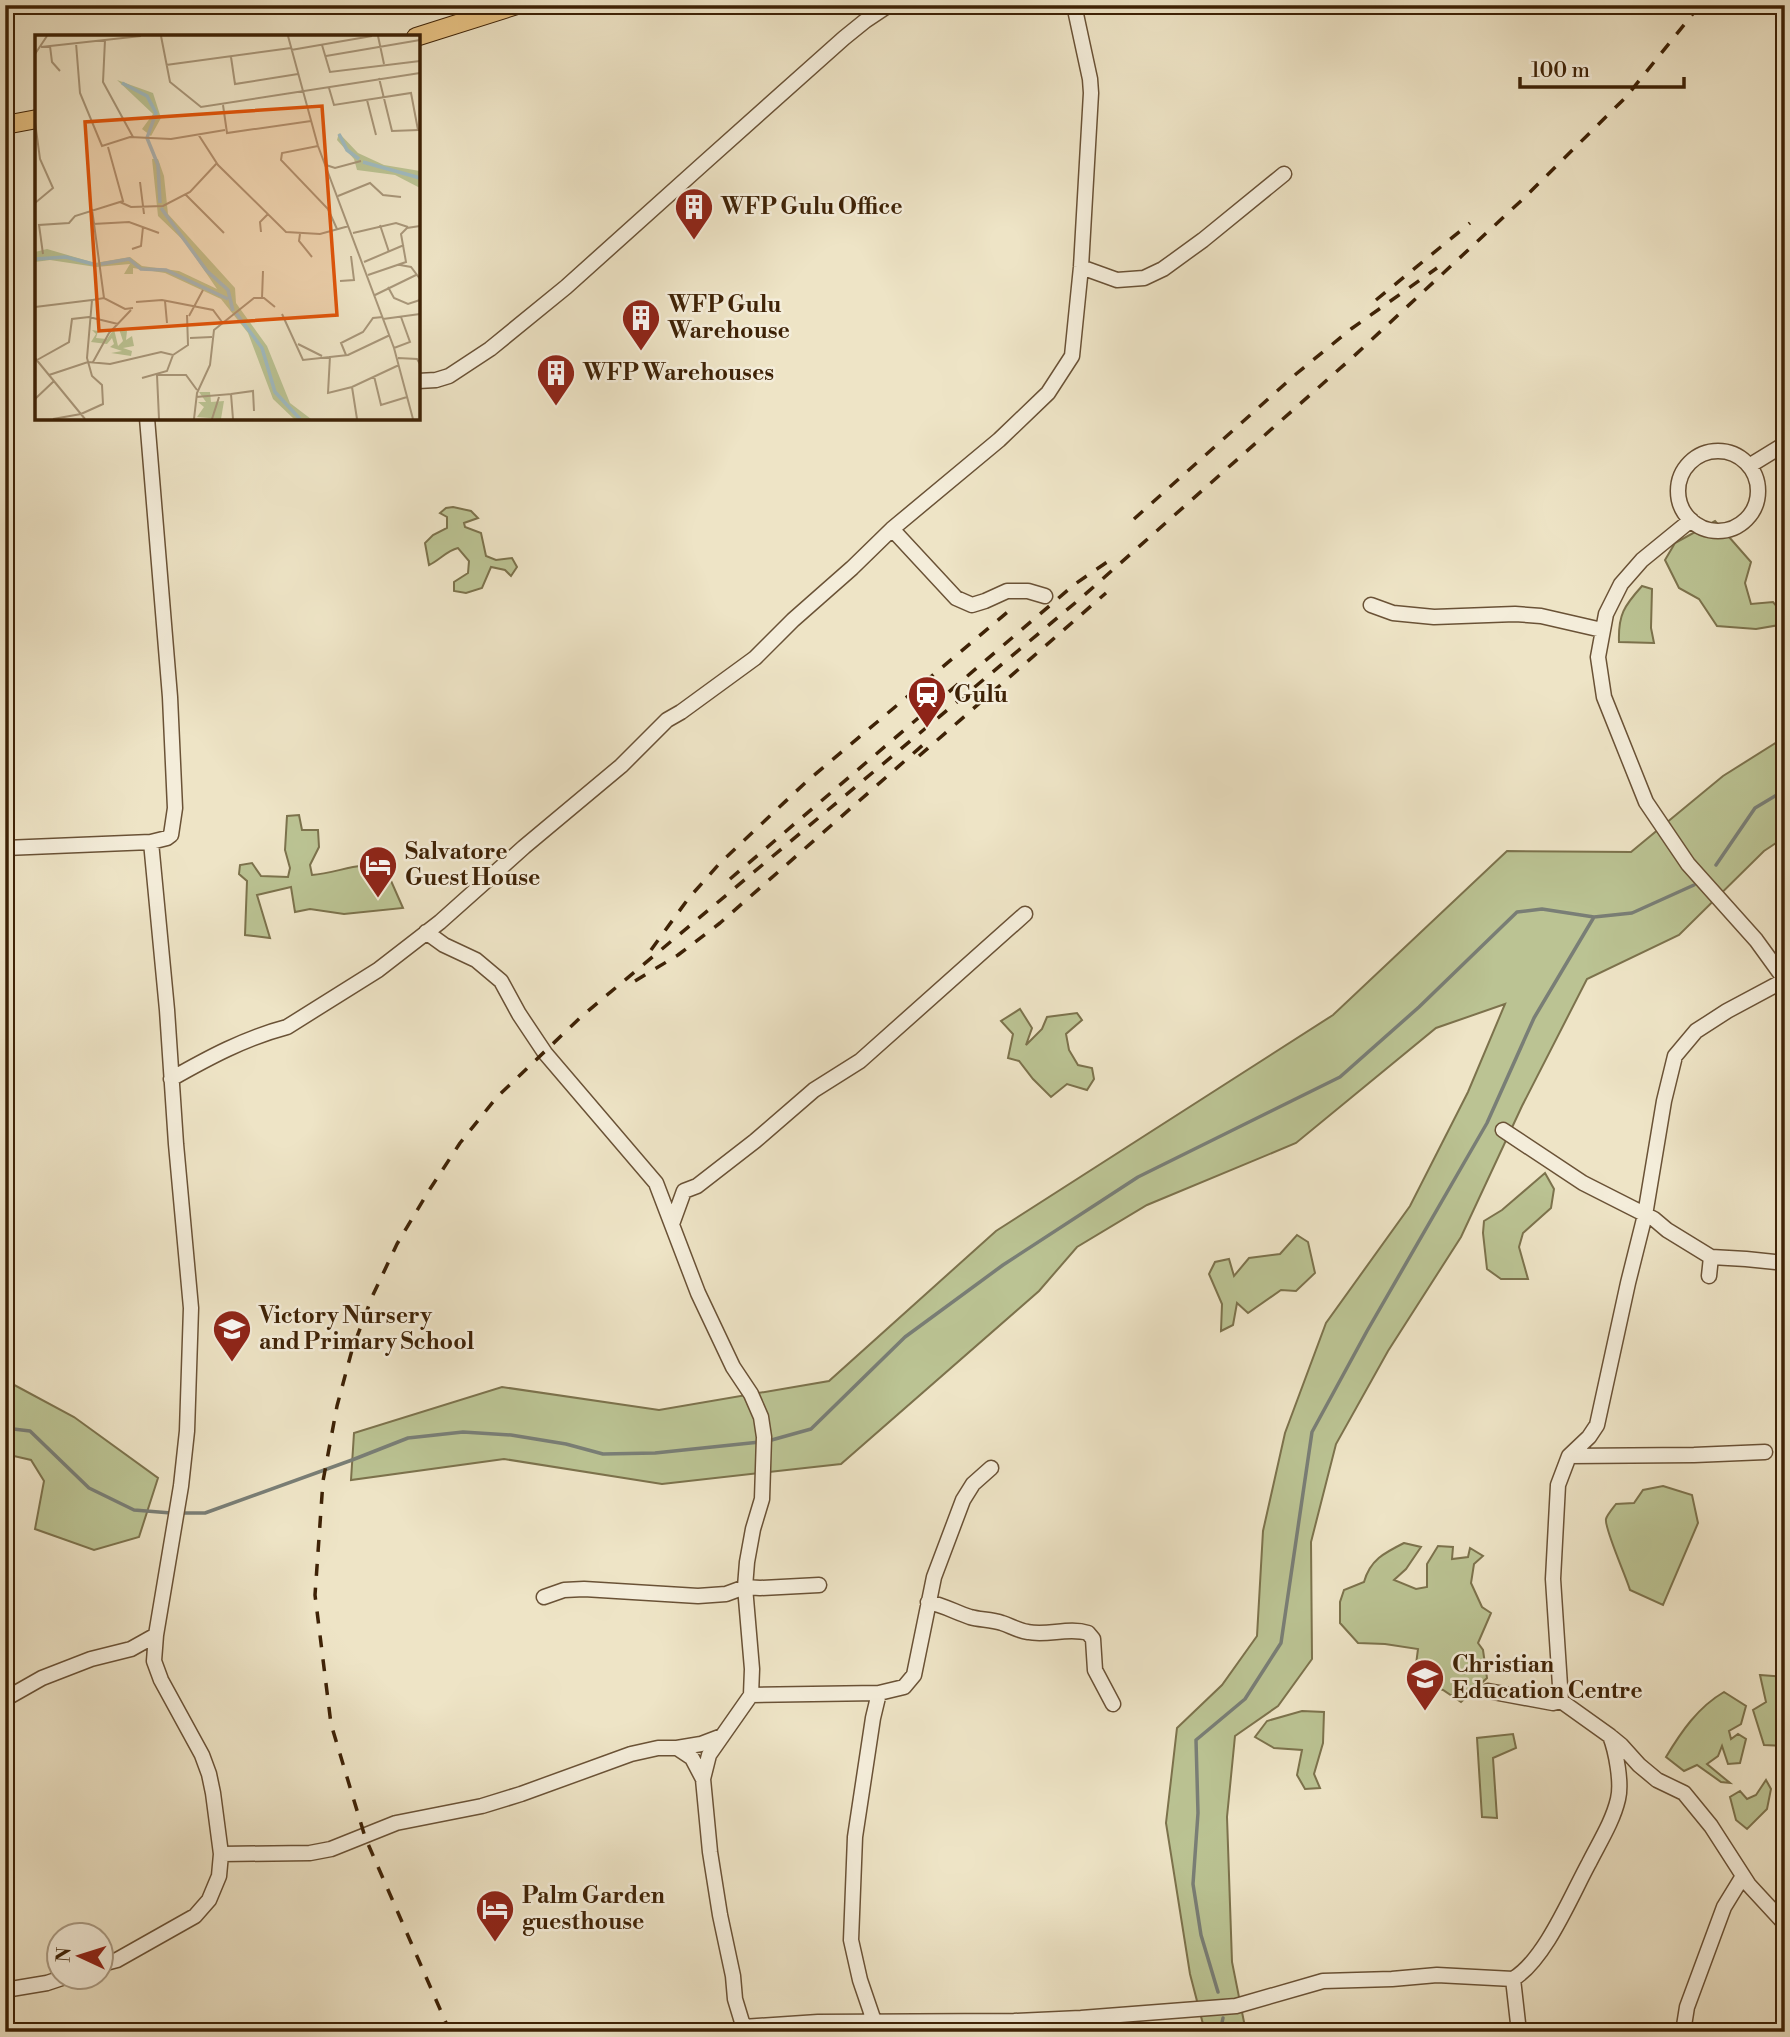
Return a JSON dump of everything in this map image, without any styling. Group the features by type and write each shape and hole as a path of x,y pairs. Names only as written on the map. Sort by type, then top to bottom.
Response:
{"main road":[{"path":"420,36 511,6"},
{"path":"5,125 35,119"}],"street":[{"path":"420,381 449,376 490,349 566,287 844,38 889,5"},
{"path":"171,1079 216,1054 270,1031 287,1027 378,970 440,922 533,839 621,766 667,720 755,658 841,576 999,440 1048,393 1072,356 1081,267 1091,93 1074,5"},
{"path":"1081,267 1117,280 1144,278 1163,269 1203,240 1284,174"},
{"path":"5,848 151,842 171,835 175,808 170,696 147,420"},
{"path":"1749,466 1785,444"},
{"path":"1718,450 1739,455 1754,471 1759,491 1753,512 1738,526 1717,532 1697,526 1691,520 1682,511 1677,490 1683,470 1698,455 1718,450"},
{"path":"1561,1701 1553,1579 1558,1485 1569,1456 1589,1437 1597,1425 1645,1214 1664,1101 1675,1056 1696,1031 1785,980 1755,940 1688,864 1646,802 1604,697 1598,657 1606,614 1621,584 1642,560 1691,520"},
{"path":"892,530 956,598 972,605 1007,592 1028,591 1045,596"},
{"path":"1371,605 1393,613 1434,617 1515,614 1541,616 1602,630"},
{"path":"116,1960 195,1916 209,1900 219,1876 221,1854 209,1774 154,1661 181,1486 189,1391 191,1308 151,842"},
{"path":"656,1183 684,1191 697,1186 746,1149 814,1090 860,1061 1025,914"},
{"path":"426,932 444,945 476,960 501,981 545,1052 656,1183 698,1293 733,1367 751,1394 761,1417 764,1437 762,1499 753,1529 745,1587 752,1669 751,1695 709,1755 703,1779 710,1852 720,1915 735,1999 744,2029 874,2021 1045,2020 1236,2006 1323,1981 1437,1975 1513,1979 1522,1974 1540,1951 1565,1909 1600,1843 1617,1802 1617,1770 1610,1736"},
{"path":"1503,1130 1583,1183 1645,1214 1711,1257 1785,1264"},
{"path":"672,1224 684,1191"},
{"path":"1709,1276 1711,1257"},
{"path":"1569,1456 1765,1452"},
{"path":"751,1695 879,1693 904,1687 914,1675 934,1577 963,1500 973,1483 991,1468"},
{"path":"544,1597 564,1590 584,1589 698,1596 726,1594 745,1587 819,1586"},
{"path":"928,1602 943,1605 973,1618 991,1619 1023,1632 1085,1632 1091,1635 1095,1670 1113,1704"},
{"path":"5,1699 42,1678 91,1659 131,1649 156,1635"},
{"path":"131,1649 154,1661"},
{"path":"1488,1691 1553,1703 1561,1701 1610,1736 1657,1780 1684,1793 1711,1826 1743,1876 1785,1924"},
{"path":"874,2021 860,1980 851,1940 855,1837 879,1693"},
{"path":"221,1854 310,1853 331,1849 396,1823 482,1806 631,1754 658,1748 701,1745 722,1736"},
{"path":"677,1748 692,1758 703,1779"},
{"path":"1683,2032 1688,2007 1714,1932 1724,1907 1743,1876"},
{"path":"1513,1979 1518,2032"},
{"path":"5,1990 46,1983"}],"green space":[{"path":"453,507 471,511 478,518 464,523 465,527 481,533 486,556 496,560 512,558 517,567 511,576 505,570 491,567 482,588 466,593 454,591 454,582 468,573 469,561 458,548 429,565 425,543 433,535 447,528 447,517 440,513"},
{"path":"1715,521 1751,562 1745,583 1751,604 1773,602 1785,616 1785,624 1756,629 1717,626 1699,599 1679,588 1665,560 1675,543"},
{"path":"1642,586 1652,589 1651,628 1654,643 1619,642 1623,611"},
{"path":"1785,737 1785,837 1764,851 1679,935 1587,979 1522,1106 1461,1237 1388,1351 1336,1444 1311,1542 1312,1659 1278,1706 1235,1736 1227,1817 1232,1962 1244,2022 1242,2032 1202,2032 1204,2028 1190,1974 1166,1823 1177,1728 1222,1685 1257,1636 1263,1531 1285,1433 1326,1323 1410,1206 1468,1092 1505,1004 1436,1028 1296,1143 1147,1205 1077,1247 1039,1291 841,1464 662,1484 504,1459 351,1480 354,1433 502,1387 659,1410 829,1381 996,1231 1333,1015 1507,851 1631,852 1723,776"},
{"path":"299,815 302,830 318,830 319,847 310,865 312,875 366,865 384,865 403,908 344,914 310,909 295,912 291,887 257,895 270,938 245,935 247,881 239,874 240,865 252,863 261,876 288,877 290,868 285,850 287,816"},
{"path":"1020,1009 1032,1028 1026,1045 1042,1029 1047,1017 1077,1013 1082,1020 1066,1034 1069,1050 1078,1065 1092,1068 1094,1079 1087,1090 1067,1084 1051,1097 1019,1061 1008,1058 1013,1034 1001,1021"},
{"path":"1545,1173 1554,1189 1551,1208 1523,1233 1519,1247 1528,1279 1501,1279 1487,1269 1484,1221 1502,1210"},
{"path":"1297,1235 1308,1242 1315,1273 1296,1291 1281,1290 1248,1313 1237,1303 1233,1325 1221,1331 1222,1304 1209,1274 1215,1262 1229,1259 1234,1276 1249,1258 1280,1254"},
{"path":"5,1380 74,1417 158,1478 139,1537 94,1550 35,1529 44,1481 31,1460 5,1454"},
{"path":"1663,1486 1692,1495 1698,1523 1663,1605 1630,1590 1608,1532 1606,1519 1616,1504 1634,1503 1643,1490"},
{"path":"1404,1543 1421,1547 1406,1569 1394,1580 1416,1589 1427,1587 1427,1564 1438,1546 1453,1547 1452,1559 1468,1557 1470,1548 1483,1556 1474,1564 1471,1583 1482,1607 1491,1613 1478,1643 1483,1650 1487,1678 1461,1702 1443,1690 1414,1680 1418,1649 1358,1643 1340,1623 1340,1602 1344,1590 1364,1582 1370,1568 1379,1558"},
{"path":"1760,1675 1785,1677 1779,1702 1785,1703 1785,1746 1764,1745 1753,1710 1766,1702"},
{"path":"1724,1692 1746,1706 1741,1724 1729,1731 1731,1739 1738,1734 1746,1739 1740,1763 1728,1764 1722,1746 1718,1756 1707,1764 1730,1783 1721,1782 1697,1765 1684,1771 1666,1757 1691,1721 1706,1705"},
{"path":"1302,1711 1324,1712 1323,1743 1314,1774 1320,1788 1305,1789 1297,1775 1302,1750 1274,1748 1255,1737 1267,1721"},
{"path":"1513,1734 1516,1748 1493,1758 1497,1818 1482,1817 1477,1738"},
{"path":"1766,1780 1771,1789 1767,1809 1747,1829 1736,1820 1730,1797 1740,1791 1747,1799 1756,1795"}],"waterway":[{"path":"1716,865 1755,808 1785,790"},
{"path":"768,1441 811,1429 905,1337 1003,1265 1138,1177 1340,1077 1419,1007 1517,912 1542,909 1594,917 1632,913 1694,885"},
{"path":"1218,1992 1201,1935 1193,1884 1198,1813 1196,1740 1245,1699 1281,1643 1312,1432 1487,1123 1534,1018 1594,917"},
{"path":"5,1428 30,1431 89,1488 134,1510 171,1513"},
{"path":"182,1513 205,1513 408,1438 463,1432 511,1435 566,1444 603,1454 655,1453 760,1442"},
{"path":"1220,2032 1223,2018"}],"railway":[{"path":"450,2032 365,1837 331,1724 315,1595 323,1481 337,1406 352,1350 372,1297 397,1244 428,1192 460,1143 497,1097 582,1016 1081,598 1354,356 1523,199 1626,97 1700,5"},
{"path":"1376,300 1470,223"},
{"path":"1134,519 1296,374 1351,329 1437,268"},
{"path":"730,879 1075,584 1116,556"},
{"path":"919,756 1106,593"},
{"path":"651,950 688,899 719,864 806,782 1016,605"},
{"path":"635,981 678,955 720,923 924,744"}],"place":[{"name":"WFP Gulu Office","path":"694,241"},
{"name":"WFP Gulu Warehouse","path":"641,352"},
{"name":"WFP Warehouses","path":"556,407"},
{"name":"Gulu","path":"927,729"},
{"name":"Salvatore Guest House","path":"378,899"},
{"name":"Victory Nursery and Primary School","path":"232,1363"},
{"name":"Christian Education Centre","path":"1425,1712"},
{"name":"Palm Garden guesthouse","path":"495,1943"}]}
